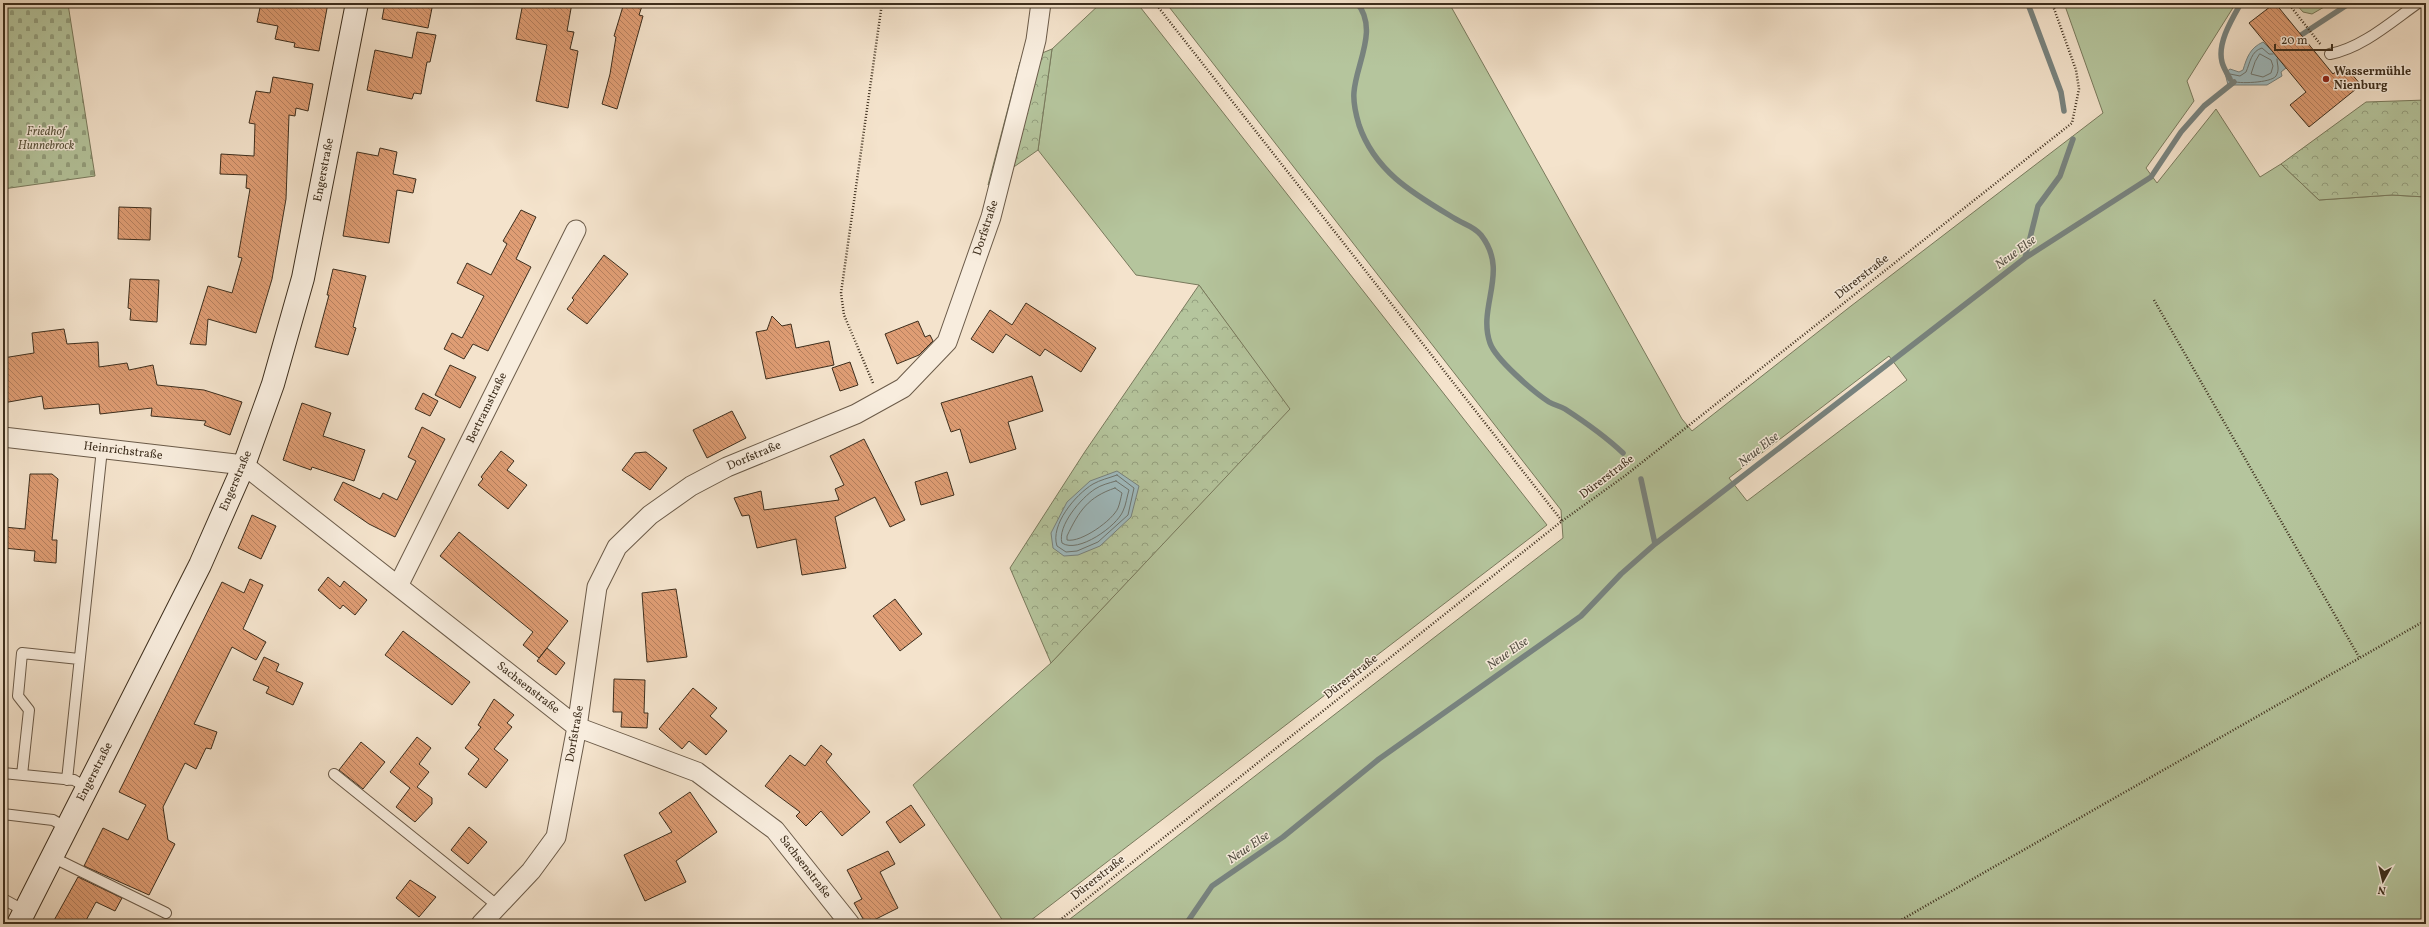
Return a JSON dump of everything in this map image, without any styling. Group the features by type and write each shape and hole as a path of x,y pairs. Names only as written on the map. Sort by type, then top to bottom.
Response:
{"main road":[{"name":"Engerstraße","path":"21,917 200,565 244,465 273,384 303,278 357,3"}],"street":[{"name":"Dorfstraße","path":"481,924 531,871 556,837 578,727 597,587 617,547 650,515 691,486 727,466 856,414 882,401 903,388 947,342 992,217 1036,40 1041,3"},
{"name":"Bertramstraße","path":"398,586 576,230"},
{"name":"Heinrichstraße","path":"3,437 244,465"},
{"name":"Sachsenstraße","path":"244,465 578,727 697,772 775,830 850,924"}],"lane":[{"path":"2330,54 2342,52 2376,33 2418,3"},
{"path":"67,780 102,449"},
{"path":"22,775 29,710 18,696 22,653 79,659"},
{"path":"3,773 74,780 87,788"},
{"path":"334,774 498,906"},
{"path":"3,814 53,820 67,828"},
{"path":"52,857 166,913"},
{"path":"3,899 21,917"}],"path":[{"path":"882,3 841,293 844,315 882,401"},
{"path":"1155,3 1562,521"},
{"name":"Dürerstraße","path":"1055,924 1562,521 1626,475 2072,123 2079,89 2076,70 2052,3"},
{"path":"2288,3 2312,35"},
{"path":"2154,300 2359,657"},
{"path":"1894,924 2426,620"}],"green space":[{"name":"Friedhof Hunnebrock","path":"3,3 75,3 68,4 95,176 3,189"},
{"path":"1101,3 1137,3 1547,525 1026,924 1005,924 913,785 1051,663 1289,409 1199,285 1136,275 1038,150 1052,49"},
{"path":"1166,3 1449,3 1682,419 1692,431 1851,306 2103,113 2064,3 2236,3 2187,81 2194,101 2146,168 2157,183 2216,109 2260,177 2281,164 2319,200 2392,195 2426,197 2426,924 1075,924 1070,919 1563,538 1561,510","holes":["1889,356 1907,380 1747,501 1729,478"]},
{"path":"2295,3 2331,3 2312,14 2303,12"},
{"path":"1052,49 1038,150 988,185 1020,62"},
{"path":"2426,100 2426,197 2392,195 2319,200 2281,164 2366,102"},
{"path":"1199,285 1290,409 1051,663 1010,568 1084,453"}],"water":[{"path":"2288,38 2281,60 2286,68 2281,72 2282,76 2267,85 2228,85 2225,73 2230,69 2239,72 2243,70 2248,57 2255,47 2263,42 2271,50"},
{"path":"1117,471 1139,486 1131,517 1100,546 1078,555 1064,556 1053,548 1051,533 1067,502 1090,481"}],"building":[{"path":"261,3 328,3 319,51 294,47 295,43 275,39 278,26 257,22"},
{"path":"385,3 433,3 428,28 382,19"},
{"path":"523,3 572,3 567,31 574,32 570,49 578,51 568,108 536,101 547,45 516,39"},
{"path":"624,3 643,3 639,15 643,16 617,109 602,104 610,74 616,37 614,36"},
{"name":"Wassermühle Nienburg","path":"2275,3 2333,74 2344,65 2361,85 2309,127 2290,105 2306,92 2249,23"},
{"path":"417,32 436,35 430,62 427,62 421,94 414,93 412,99 367,90 375,50 412,58"},
{"path":"273,77 313,84 308,111 296,108 295,116 289,115 286,199 272,279 256,333 208,319 206,345 190,344 208,286 232,293 242,258 238,257 250,189 246,188 247,175 220,174 221,154 254,156 255,124 249,123 256,91 270,93"},
{"path":"380,148 397,152 393,174 416,179 413,193 397,190 389,243 343,236 357,152 378,156"},
{"path":"119,207 151,208 150,240 118,239"},
{"path":"521,210 536,217 516,259 531,267 488,351 473,344 464,359 444,349 452,333 462,338 484,296 457,283 467,263 491,275 507,244 503,241"},
{"path":"604,255 628,274 587,324 567,309 574,300 572,298"},
{"path":"333,269 366,276 353,327 356,328 348,355 315,347 329,295 327,295"},
{"path":"130,279 159,280 157,322 130,320 131,309 128,308"},
{"path":"1026,303 1096,348 1081,372 1045,349 1040,356 1006,334 993,353 971,339 990,310 1012,325"},
{"path":"772,316 782,326 791,324 796,348 829,341 834,365 766,379 756,332 767,330"},
{"path":"918,321 925,337 930,335 933,341 919,355 897,364 885,334"},
{"path":"64,329 67,344 98,342 99,367 127,363 129,370 153,365 157,385 204,390 242,402 230,435 204,425 206,421 151,416 152,408 100,414 99,404 44,409 42,396 3,403 3,358 34,353 32,333"},
{"path":"850,362 858,385 840,391 832,368"},
{"path":"450,365 476,377 460,408 435,395"},
{"path":"1032,376 1043,411 1008,422 1016,449 970,463 960,429 951,432 941,403"},
{"path":"423,393 438,401 430,416 415,409"},
{"path":"302,403 331,413 323,436 365,450 354,481 312,467 311,470 283,460"},
{"path":"732,411 746,438 707,458 693,430"},
{"path":"422,427 445,439 395,537 369,524 334,500 343,482 380,499 383,493 397,500 416,461 408,457"},
{"path":"864,439 905,520 890,527 875,497 835,517 846,568 802,575 796,539 757,548 749,515 742,516 734,498 761,491 764,510 839,500 835,489 844,485 830,456"},
{"path":"501,451 514,461 507,470 527,485 508,509 478,485 483,479 481,477"},
{"path":"646,452 667,468 650,490 622,470 635,453"},
{"path":"947,472 954,495 921,505 915,482"},
{"path":"30,474 52,474 58,479 52,540 57,540 56,563 34,561 35,551 3,548 4,527 25,529"},
{"path":"252,515 276,526 261,559 238,548"},
{"path":"459,532 568,621 539,658 523,645 533,632 440,556"},
{"path":"328,577 340,587 344,581 367,600 355,615 343,605 340,609 318,590"},
{"path":"250,579 263,585 243,629 266,642 256,660 232,647 194,724 217,732 211,749 206,748 196,769 185,763 163,807 168,840 175,844 149,895 84,866 103,828 128,840 146,805 119,792 222,582 244,593"},
{"path":"676,589 687,657 647,662 642,593"},
{"path":"895,599 922,634 900,651 873,616"},
{"path":"403,631 470,682 452,705 385,655"},
{"path":"547,648 565,663 556,675 537,661"},
{"path":"264,657 279,664 276,671 303,683 293,705 266,693 269,687 253,680"},
{"path":"614,679 645,680 644,713 648,713 647,728 621,727 622,712 613,712"},
{"path":"693,688 717,708 710,716 727,731 706,755 689,741 682,749 659,729"},
{"path":"494,699 514,715 507,723 512,727 494,749 508,760 486,788 468,774 479,759 465,748 481,727 478,725"},
{"path":"417,737 431,748 419,764 429,772 417,787 432,798 432,804 415,822 396,807 410,788 390,772"},
{"path":"361,742 385,762 363,789 339,770"},
{"path":"821,745 832,754 826,762 870,812 842,836 821,811 806,826 796,816 800,812 765,786 790,755 805,766"},
{"path":"690,792 717,832 676,861 686,882 645,901 624,855 672,832 659,813"},
{"path":"911,805 925,825 900,843 886,822"},
{"path":"469,827 487,842 468,864 451,850"},
{"path":"888,851 895,864 880,872 898,908 866,924 854,903 862,899 847,870"},
{"path":"78,877 122,898 115,911 96,902 84,924 52,924"},
{"path":"410,880 436,897 419,917 396,898"}],"waterway":[{"path":"1357,3 1363,13 1366,24 1366,35 1356,81 1354,100 1359,125 1366,142 1375,156 1398,180 1425,200 1457,220 1472,227 1481,235 1489,249 1493,262 1492,289 1487,316 1487,329 1490,343 1507,367 1542,397 1580,419 1623,453"},
{"path":"2230,79 2222,62 2221,55 2223,39 2241,3"},
{"name":"Neue Else","path":"2295,39 2350,3"},
{"path":"2028,4 2061,92 2064,111"},
{"name":"Neue Else","path":"1186,924 1212,886 1283,837 1379,759 1581,616 1621,574 1655,544 2025,258 2151,177 2181,132 2204,106 2234,82"},
{"path":"2025,258 2038,206 2060,176 2073,139"},
{"path":"1641,479 1655,544"}],"place":[{"name":"Wassermühle Nienburg","path":"2326,79"}]}
